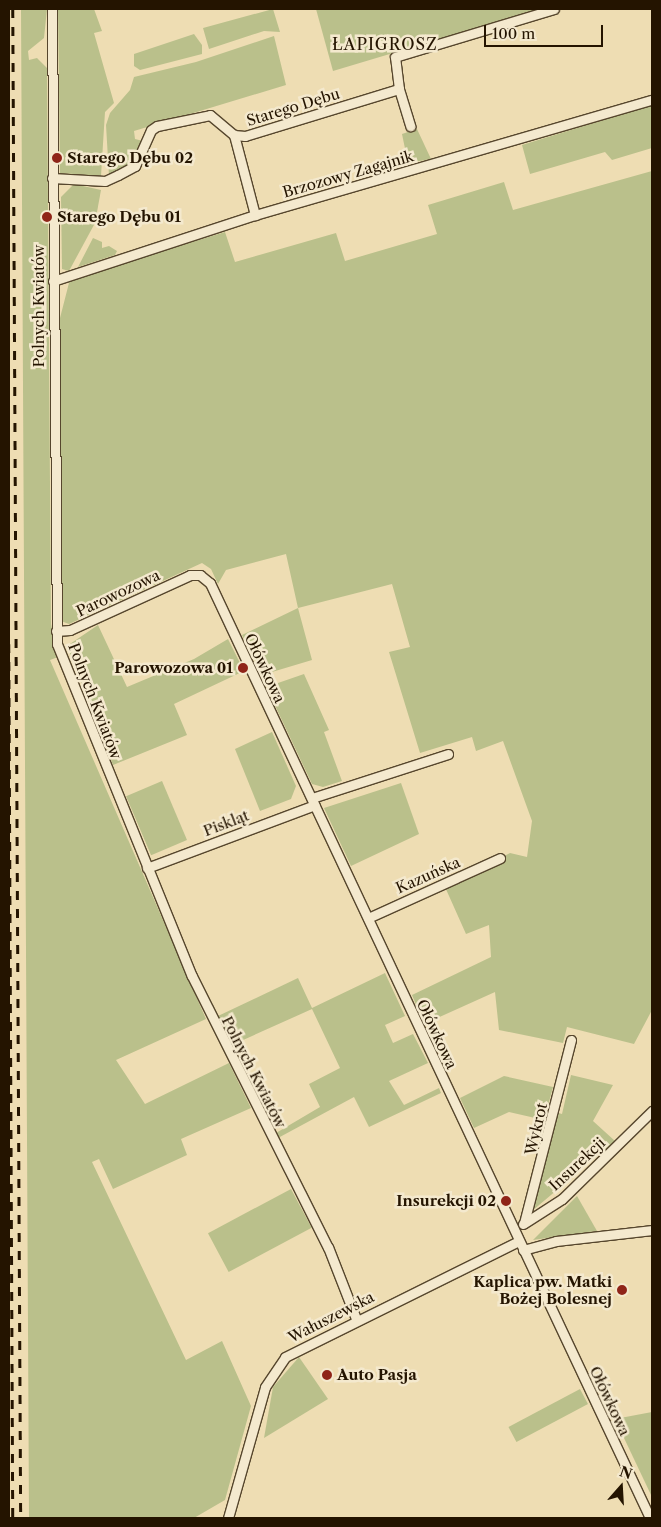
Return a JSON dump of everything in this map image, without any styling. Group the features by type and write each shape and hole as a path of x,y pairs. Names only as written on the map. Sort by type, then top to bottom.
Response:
{"street":[{"name":"Polnych Kwiatów","path":"52,9 56,631 65,671 192,976 328,1247 356,1319"},
{"path":"410,126 399,89 395,57 554,9"},
{"name":"Starego Dębu","path":"52,178 104,180 118,176 135,166 151,130 202,115 218,117 234,135 245,136 399,89"},
{"name":"Brzozowy Zagajnik","path":"53,281 254,215 652,100"},
{"path":"234,135 254,215"},
{"name":"Parowozowa","path":"56,631 70,630 190,575"},
{"name":"Ołówkowa","path":"190,575 200,575 210,583 650,1518"},
{"name":"Piskląt","path":"147,868 313,801 448,754"},
{"name":"Kazuńska","path":"368,918 500,858"},
{"name":"Wykrot","path":"524,1223 571,1040"},
{"name":"Insurekcji","path":"514,1229 562,1199 652,1111"},
{"path":"523,1250 556,1241 652,1230"},
{"name":"Wałuszewska","path":"228,1518 271,1373 302,1346 519,1241"}],"green space":[{"path":"21,9 47,9 44,38 28,51 29,60 37,58 47,68 51,624 58,657 50,660 206,1019 116,1060 145,1104 229,1063 251,1108 181,1139 187,1155 113,1189 99,1159 92,1162 186,1360 222,1341 251,1406 225,1500 194,1518 29,1518"},
{"path":"58,9 94,9 102,31 94,33 114,103 105,112 101,176 60,173"},
{"path":"273,9 280,32 264,31 209,49 203,28"},
{"path":"316,9 540,9 333,71"},
{"path":"194,34 202,45 202,54 140,70 134,66 134,54"},
{"path":"274,36 286,85 134,131 135,139 143,141 134,164 109,176 106,125 110,113 130,90 134,77 196,62"},
{"path":"652,105 652,148 612,160 605,152 530,174 522,145"},
{"path":"417,129 431,159 408,163 402,134"},
{"path":"652,171 652,1010 634,1044 567,1027 563,1043 499,1030 495,992 424,1024 412,995 491,957 489,925 466,934 445,887 510,853 527,857 532,821 503,741 476,751 472,737 420,753 389,652 410,647 392,584 298,608 286,554 226,570 218,584 211,569 202,563 69,624 61,621 56,352 60,318 70,279 225,232 235,262 336,233 345,261 437,234 428,205 504,182 513,210"},
{"path":"74,184 101,190 95,223 69,271 62,269 61,197"},
{"path":"93,238 102,242 102,248 109,246 117,251 115,255 78,267"},
{"path":"298,608 312,660 262,675 242,635"},
{"path":"98,625 127,687 194,659 228,639 244,671 174,704 187,735 113,765 67,646"},
{"path":"304,674 329,730 324,732 342,781 323,787 312,784 271,697 278,683"},
{"path":"272,732 296,786 291,799 260,811 235,749"},
{"path":"162,781 187,840 151,855 126,796"},
{"path":"401,783 419,834 351,866 324,808"},
{"path":"385,973 405,1016 385,1025 393,1043 413,1034 428,1063 389,1081 404,1105 439,1088 441,1093 369,1127 354,1097 278,1138 276,1133 320,1107 309,1084 340,1068 312,1009 232,1045 218,1016 298,978 312,1008"},
{"path":"571,1075 613,1085 593,1121 615,1141 532,1211 555,1112 562,1114"},
{"path":"504,1076 553,1087 544,1120 509,1112 474,1128 460,1098"},
{"path":"291,1189 312,1228 229,1272 208,1233"},
{"path":"577,1196 597,1231 533,1240"},
{"path":"299,1357 328,1399 264,1438 273,1387"},
{"path":"580,1389 588,1404 516,1442 508,1427"},
{"path":"652,1412 652,1497 615,1419"}],"railway":[{"path":"13,9 21,1518"},
{"path":"9,644 13,1518"}],"place":[{"name":"Starego Dębu 02","path":"57,158"},
{"name":"Starego Dębu 01","path":"47,217"},
{"name":"Parowozowa 01","path":"243,668"},
{"name":"Insurekcji 02","path":"506,1201"},
{"name":"Kaplica pw. Matki Bożej Bolesnej","path":"622,1290"},
{"name":"Auto Pasja","path":"327,1375"}],"district":[{"name":"ŁAPIGROSZ","path":"385,44"}]}
